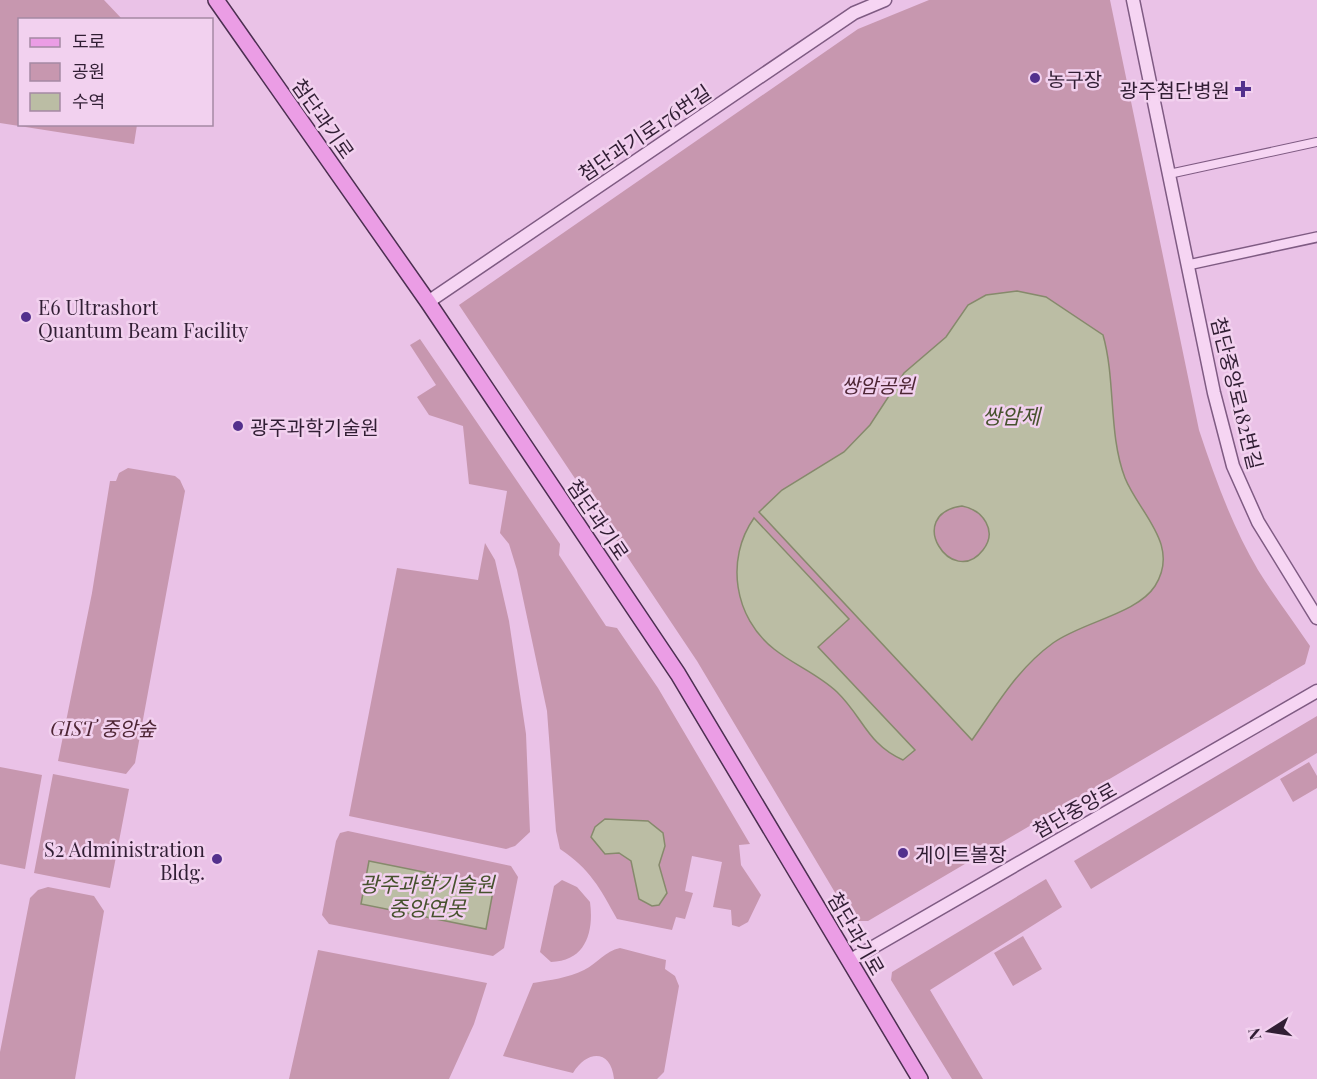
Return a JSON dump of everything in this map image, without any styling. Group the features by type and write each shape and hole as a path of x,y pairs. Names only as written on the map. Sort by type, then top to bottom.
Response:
{"main road":[{"name":"첨단과기로","path":"216,0 428,302 678,674 920,1079"}],"street":[{"name":"첨단과기로176번길","path":"428,302 854,13 885,0"},
{"name":"첨단중앙로182번길","path":"1133,0 1214,393 1233,466 1258,522 1317,618"},
{"path":"1169,174 1317,142"},
{"path":"1188,265 1317,237"},
{"name":"첨단중앙로","path":"849,961 1317,691"}],"green space":[{"path":"0,0 104,0 121,18 18,18 18,126 0,123"},
{"name":"쌍암공원","path":"929,0 1110,0 1199,430 1240,536 1270,589 1310,646 1305,664 868,921 852,921 697,661 459,305 858,29"},
{"path":"19,126 137,126 134,144"},
{"path":"420,339 560,544 559,555 606,626 617,628 658,688 750,844 739,845 741,865 761,895 748,922 739,927 732,925 731,910 713,907 722,862 692,856 685,891 693,893 685,919 676,917 672,930 617,919 587,872 560,849 556,831 547,711 517,570 509,544 500,533 507,491 469,484 463,426 429,415 417,397 436,385 410,345"},
{"name":"GIST 중앙숲","path":"128,468 175,476 180,480 185,491 135,763 126,774 58,761 92,593 110,481 116,481 119,473"},
{"path":"485,543 495,560 509,621 526,734 530,832 515,846 506,849 349,816 397,568 478,580"},
{"path":"1317,716 1317,753 1091,889 1074,861"},
{"path":"1309,762 1317,776 1317,788 1293,802 1280,779"},
{"path":"0,767 42,775 25,869 0,864"},
{"path":"53,774 129,789 110,888 34,873"},
{"path":"348,831 511,866 518,877 504,948 493,956 329,924 322,915 336,841 340,833"},
{"path":"1046,879 1062,907 930,990 983,1079 952,1079 891,980 892,972"},
{"path":"562,880 577,887 590,902 591,924 589,934 580,950 563,960 551,962 540,952 554,886"},
{"path":"48,887 94,896 104,911 75,1079 0,1079 0,1052 30,898 38,890"},
{"path":"1023,936 1042,969 1013,986 994,953"},
{"path":"620,948 666,960 665,969 675,976 679,986 664,1072 657,1079 614,1079 608,1062 598,1056 585,1060 573,1073 503,1056 533,983 578,973"},
{"path":"318,950 487,983 474,1024 449,1079 289,1079"}],"water":[{"name":"쌍암제","path":"1017,291 1046,297 1103,335 1110,370 1114,425 1120,461 1131,491 1161,543 1163,557 1162,571 1147,596 1122,611 1065,636 1040,653 1008,688 972,740 759,512 782,490 844,452 870,425 904,373 946,337 968,305 986,295","holes":["962,506 970,508 986,522 989,536 983,550 971,560 958,561 947,556 939,546 935,534 936,522 945,512"]},
{"path":"754,518 849,619 818,647 915,750 903,760 891,754 873,738 837,692 774,649 760,636 750,621 742,605 737,569 739,551"},
{"path":"605,819 648,821 663,833 665,846 659,865 667,893 659,905 652,906 639,899 631,861 619,853 605,854 591,837 595,827"},
{"name":"광주과학기술원 중앙연못","path":"369,861 494,886 486,929 361,904"}],"place":[{"name":"농구장","path":"1035,78"},
{"name":"광주첨단병원","path":"1243,89"},
{"name":"E6 Ultrashort Quantum Beam Facility","path":"26,317"},
{"name":"광주과학기술원","path":"238,426"},
{"name":"게이트볼장","path":"903,853"},
{"name":"S2 Administration Bldg.","path":"217,859"}]}
